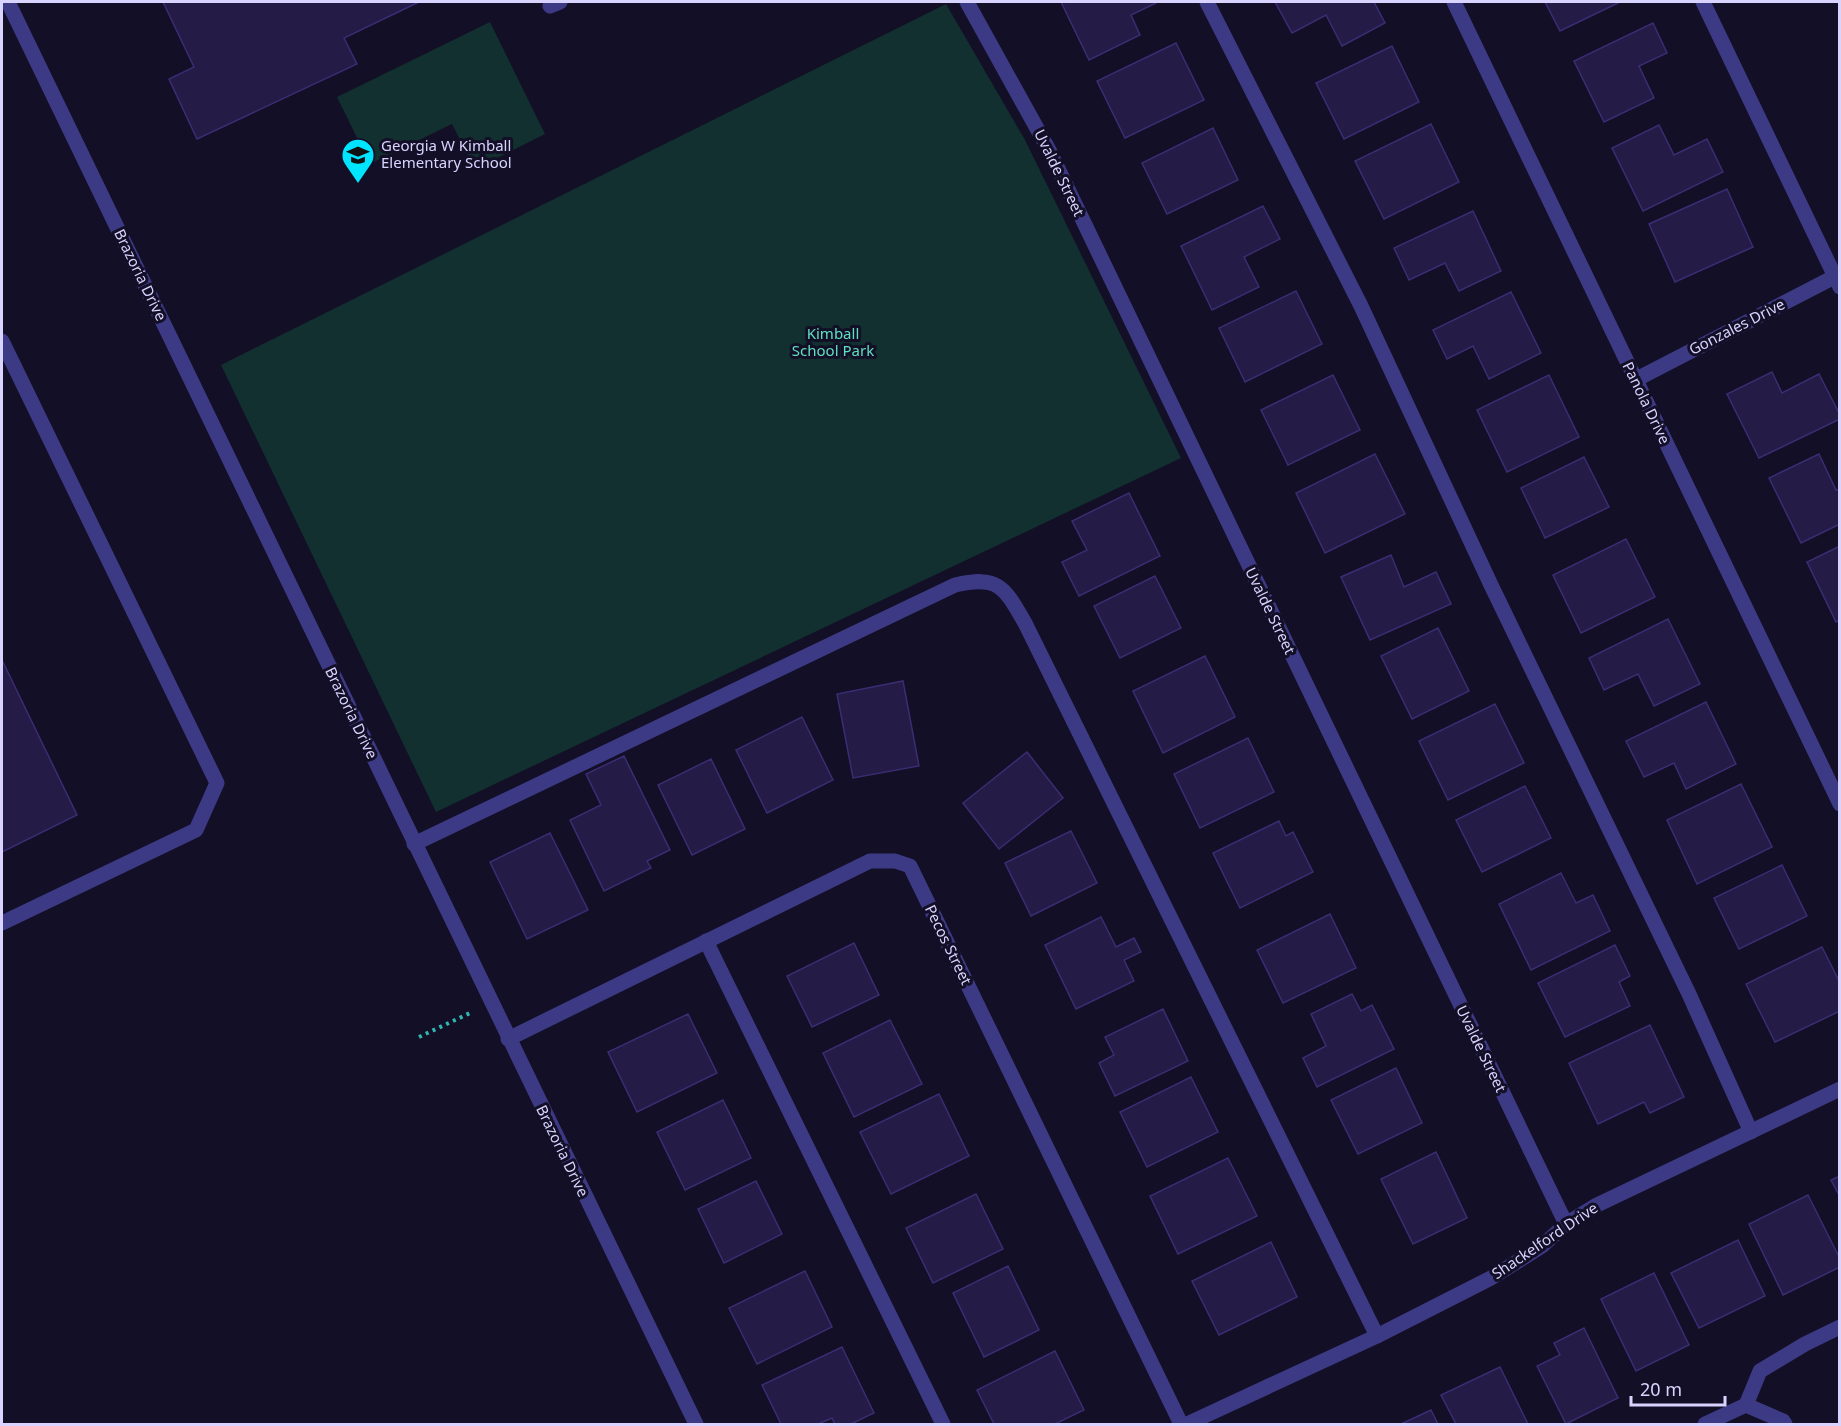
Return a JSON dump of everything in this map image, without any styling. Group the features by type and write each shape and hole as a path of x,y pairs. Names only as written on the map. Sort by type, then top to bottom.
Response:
{"street":[{"name":"Brazoria Drive","path":"8,2 696,1425"},
{"name":"Uvalde Street","path":"967,2 1050,152 1566,1224"},
{"path":"1207,2 1361,306 1491,585 1689,994 1751,1132"},
{"name":"Panola Drive","path":"1454,2 1839,804"},
{"path":"1703,2 1838,279"},
{"name":"Gonzales Drive","path":"1635,380 1838,279"},
{"path":"2,341 217,783 196,830 2,923"},
{"path":"414,844 955,585 984,581 994,584 1008,593 1025,623 1377,1336"},
{"name":"Pecos Street","path":"508,1039 870,861 895,861 910,866 1181,1425"},
{"path":"706,941 943,1425"},
{"name":"Shackelford Drive","path":"1187,1425 1377,1336 1491,1278 1542,1246 1566,1224 1597,1205 1839,1089"},
{"path":"1705,1425 1746,1405 1760,1371 1839,1327"},
{"path":"1746,1405 1783,1421 1785,1425"}],"path":[{"path":"419,1037 491,1003"}],"green space":[{"name":"Kimball School Park","path":"946,4 1025,140 1181,458 436,812 221,365"},
{"path":"490,22 545,134 475,169 452,124 370,164 337,97"}],"building":[{"path":"163,2 419,2 344,38 357,64 197,139 169,79 194,67"},
{"path":"1061,2 1156,3 1131,15 1140,35 1089,60"},
{"path":"1275,2 1374,2 1385,23 1342,46 1326,15 1292,33"},
{"path":"1545,2 1620,2 1560,31"},
{"path":"1653,23 1667,53 1639,66 1654,98 1604,122 1574,61"},
{"path":"1176,43 1204,100 1125,138 1097,81"},
{"path":"1392,46 1419,102 1344,139 1316,83"},
{"path":"1431,124 1459,182 1384,219 1355,161"},
{"path":"1659,125 1674,155 1707,139 1723,172 1643,211 1612,148"},
{"path":"1213,128 1238,180 1167,214 1142,163"},
{"path":"1727,189 1753,247 1675,282 1649,224"},
{"path":"1263,206 1280,239 1244,257 1259,287 1212,310 1181,246"},
{"path":"1473,211 1501,271 1459,291 1445,263 1409,280 1394,248"},
{"path":"1296,291 1322,344 1245,382 1219,328"},
{"path":"1511,292 1541,353 1489,379 1473,346 1447,359 1433,330"},
{"path":"1772,372 1782,393 1819,374 1840,419 1759,458 1727,394"},
{"path":"1333,375 1360,430 1288,465 1261,410"},
{"path":"1549,375 1579,437 1507,472 1477,410"},
{"path":"1375,454 1405,514 1325,553 1296,493"},
{"path":"1819,454 1836,490 1840,489 1840,524 1801,543 1769,478"},
{"path":"1584,457 1609,507 1545,538 1521,488"},
{"path":"1129,493 1160,556 1079,596 1062,562 1087,550 1072,521"},
{"path":"1626,539 1655,597 1581,633 1553,575"},
{"path":"1840,546 1840,620 1836,622 1807,562"},
{"path":"1391,555 1404,587 1436,572 1451,604 1370,640 1341,577"},
{"path":"1155,576 1181,628 1120,658 1094,606"},
{"path":"1668,619 1700,684 1654,706 1638,674 1604,690 1589,658"},
{"path":"1438,628 1469,691 1412,719 1381,656"},
{"path":"1205,656 1235,717 1163,753 1133,691"},
{"path":"2,660 77,815 2,852"},
{"path":"903,681 919,766 853,778 837,694"},
{"path":"1706,702 1736,764 1686,789 1674,763 1644,777 1626,741"},
{"path":"1495,704 1524,763 1448,800 1419,741"},
{"path":"802,717 833,780 767,813 736,750"},
{"path":"1248,738 1274,792 1200,828 1174,774"},
{"path":"1027,752 1063,798 999,849 963,803"},
{"path":"624,756 670,850 647,861 651,868 604,891 570,820 601,805 586,774"},
{"path":"711,759 745,829 692,855 658,785"},
{"path":"1741,784 1772,847 1697,884 1667,820"},
{"path":"1525,786 1551,838 1482,872 1456,820"},
{"path":"1279,821 1286,836 1293,832 1313,872 1240,908 1213,853"},
{"path":"1071,831 1097,883 1031,916 1005,863"},
{"path":"550,833 588,910 527,939 490,862"},
{"path":"1782,865 1807,916 1739,949 1714,898"},
{"path":"1561,873 1576,903 1593,895 1610,931 1531,970 1499,904"},
{"path":"1330,914 1356,968 1283,1003 1257,950"},
{"path":"1101,917 1116,947 1134,938 1141,952 1124,960 1134,981 1076,1009 1045,945"},
{"path":"854,943 879,995 812,1027 787,976"},
{"path":"1615,945 1630,976 1619,982 1630,1006 1565,1037 1538,983"},
{"path":"1822,947 1840,983 1840,1011 1775,1042 1746,984"},
{"path":"1352,994 1361,1011 1372,1005 1394,1049 1317,1087 1303,1058 1326,1046 1311,1014"},
{"path":"1163,1009 1188,1061 1115,1096 1099,1063 1114,1055 1105,1037"},
{"path":"688,1014 717,1073 637,1112 608,1052"},
{"path":"890,1020 922,1084 854,1117 823,1053"},
{"path":"1650,1025 1684,1097 1650,1113 1644,1102 1598,1124 1569,1063"},
{"path":"1396,1068 1422,1123 1358,1154 1331,1100"},
{"path":"1191,1077 1218,1132 1147,1167 1120,1112"},
{"path":"939,1094 969,1156 891,1194 860,1132"},
{"path":"723,1100 751,1158 685,1190 657,1132"},
{"path":"1436,1152 1467,1218 1413,1244 1381,1179"},
{"path":"1228,1158 1257,1216 1178,1254 1150,1196"},
{"path":"1840,1176 1840,1197 1831,1180"},
{"path":"756,1181 782,1234 724,1263 698,1209"},
{"path":"976,1194 1003,1249 933,1283 906,1228"},
{"path":"1808,1195 1840,1259 1840,1267 1783,1295 1749,1224"},
{"path":"1738,1240 1765,1296 1699,1328 1671,1273"},
{"path":"1271,1242 1297,1297 1219,1335 1192,1281"},
{"path":"1008,1266 1039,1330 984,1357 953,1293"},
{"path":"805,1271 832,1327 757,1364 729,1308"},
{"path":"1654,1273 1689,1345 1636,1371 1601,1299"},
{"path":"1584,1328 1618,1398 1566,1424 1537,1366 1560,1355 1554,1343"},
{"path":"842,1347 874,1413 851,1424 835,1424 832,1418 818,1424 781,1424 762,1385"},
{"path":"1055,1351 1084,1410 1055,1424 994,1424 977,1390"},
{"path":"1500,1367 1528,1424 1456,1424 1441,1395"},
{"path":"1431,1410 1438,1424 1401,1424"}],"place":[{"name":"Georgia W Kimball Elementary School","path":"358,184"}]}
